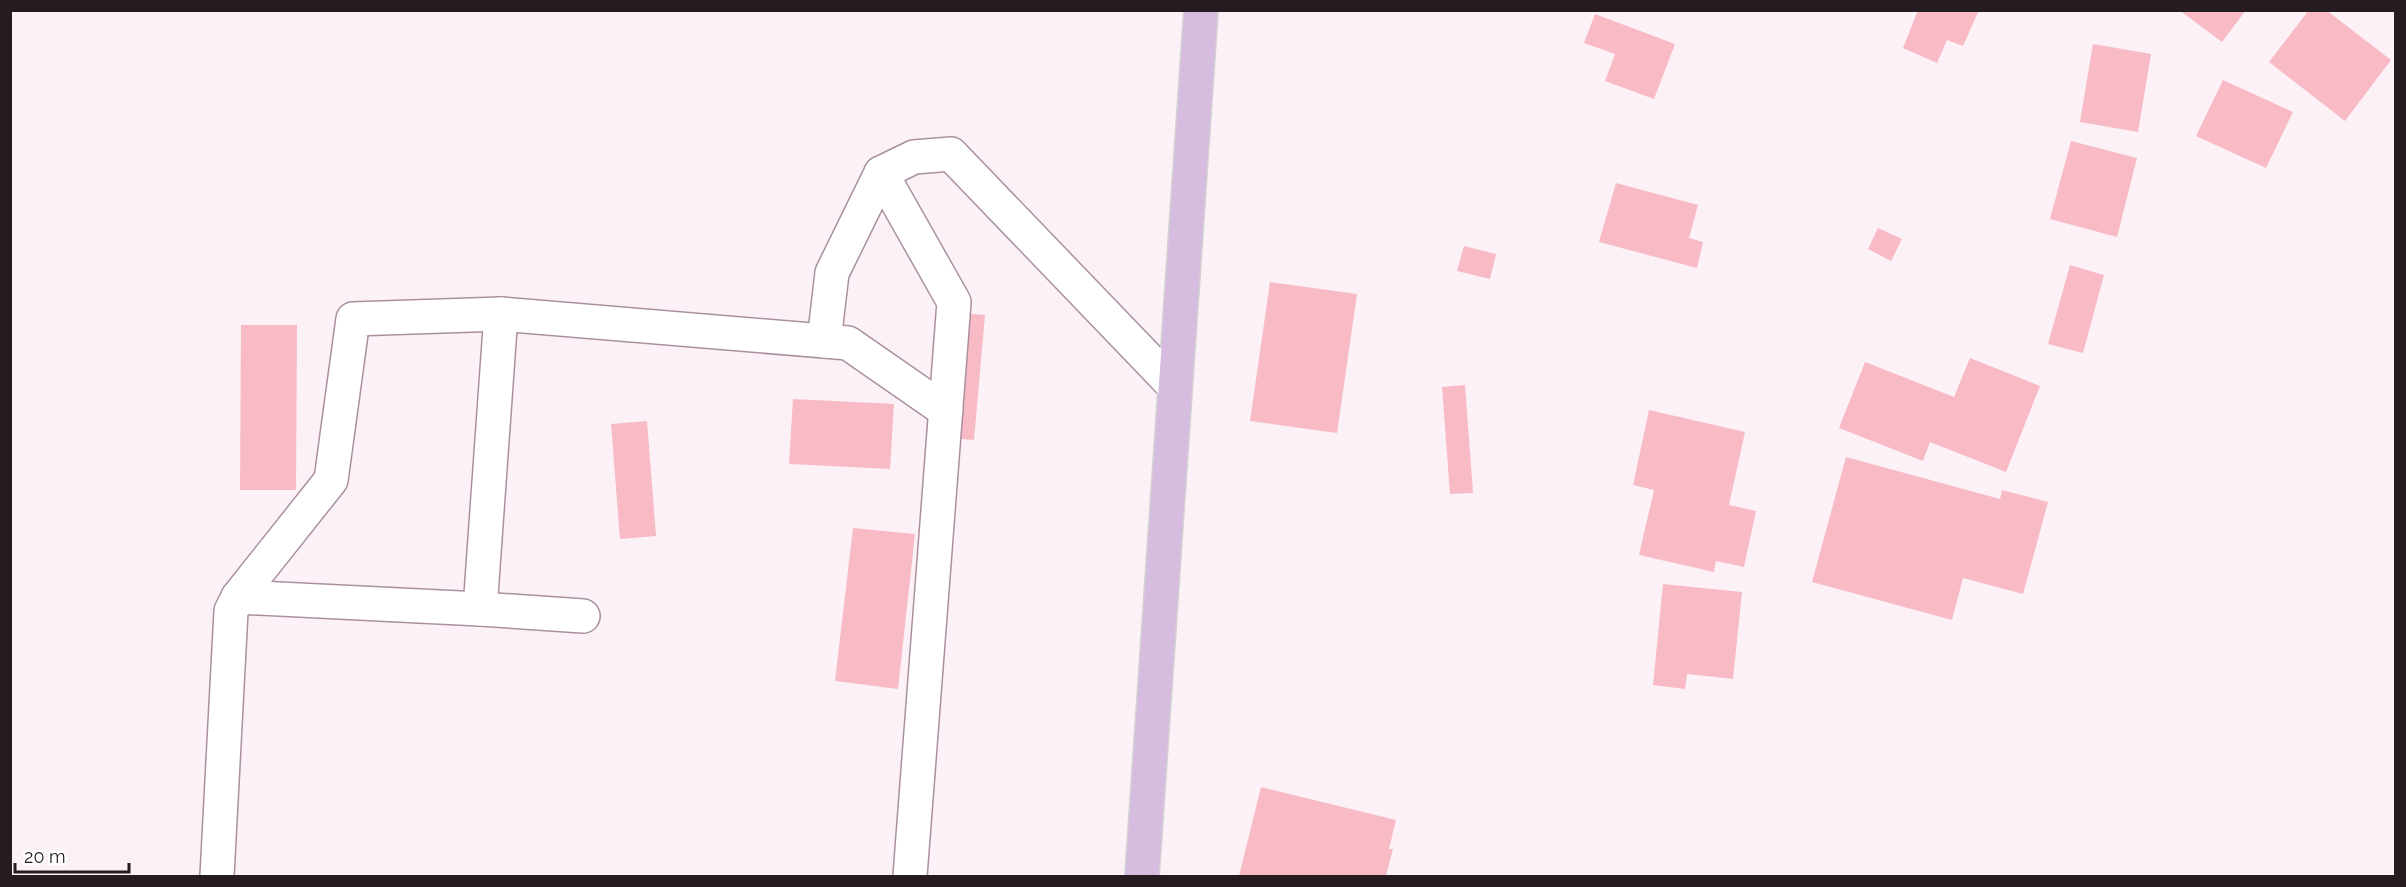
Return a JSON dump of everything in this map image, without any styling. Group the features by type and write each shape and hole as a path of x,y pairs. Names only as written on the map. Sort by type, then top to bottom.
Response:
{"main road":[{"path":"1142,876 1201,10"}],"lane":[{"path":"824,341 832,273 881,173 914,157 951,154 1175,387"},
{"path":"881,173 954,302 909,876"},
{"path":"480,609 501,314"},
{"path":"217,876 231,611 238,597 331,480 353,319 501,314 848,343 946,411"},
{"path":"238,597 583,616"}],"building":[{"path":"1918,10 1979,10 1963,46 1947,40 1937,63 1903,48"},
{"path":"2179,10 2246,10 2222,42"},
{"path":"2309,10 2326,10 2391,60 2345,121 2269,62"},
{"path":"1595,14 1675,44 1654,99 1605,81 1615,54 1584,43"},
{"path":"2093,44 2151,54 2138,132 2080,122"},
{"path":"2223,80 2293,112 2266,168 2196,136"},
{"path":"2071,141 2137,158 2117,237 2050,219"},
{"path":"1616,183 1698,205 1689,238 1703,242 1697,268 1599,242"},
{"path":"1878,228 1902,239 1891,261 1868,249"},
{"path":"1464,246 1496,254 1490,279 1457,271"},
{"path":"2070,265 2104,275 2083,353 2048,344"},
{"path":"1270,282 1357,294 1337,433 1250,421"},
{"path":"959,313 985,315 974,440 947,438"},
{"path":"241,325 297,325 296,490 240,490"},
{"path":"1970,358 2040,386 2006,472 1930,442 1923,461 1839,428 1865,362 1954,397"},
{"path":"1465,385 1473,493 1450,494 1442,387"},
{"path":"793,399 894,404 890,469 789,464"},
{"path":"1649,410 1745,432 1729,505 1756,511 1744,567 1716,561 1714,572 1639,555 1654,490 1633,485"},
{"path":"647,421 656,536 620,539 611,424"},
{"path":"1846,457 2000,499 2002,490 2048,502 2023,594 1963,578 1952,620 1812,582"},
{"path":"853,528 915,534 898,689 835,681"},
{"path":"1663,584 1742,592 1733,679 1687,674 1685,689 1653,685"},
{"path":"1261,787 1396,820 1389,849 1393,849 1386,876 1239,876"}]}
